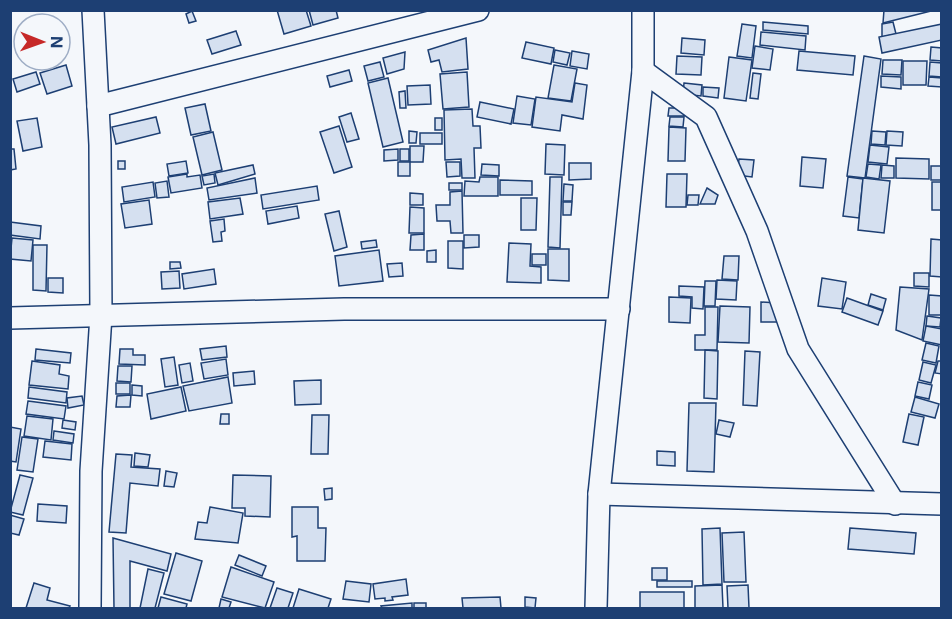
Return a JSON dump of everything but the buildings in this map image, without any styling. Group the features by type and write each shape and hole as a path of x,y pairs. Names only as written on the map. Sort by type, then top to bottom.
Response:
{"street":[{"path":"90,609 91,471 101,315 98,106 93,10"},
{"path":"98,106 478,10"},
{"path":"596,609 599,494 643,71 643,10"},
{"path":"643,71 706,117 758,231 798,349 895,504"},
{"path":"10,318 344,309 619,309"},
{"path":"599,494 942,504"}]}
